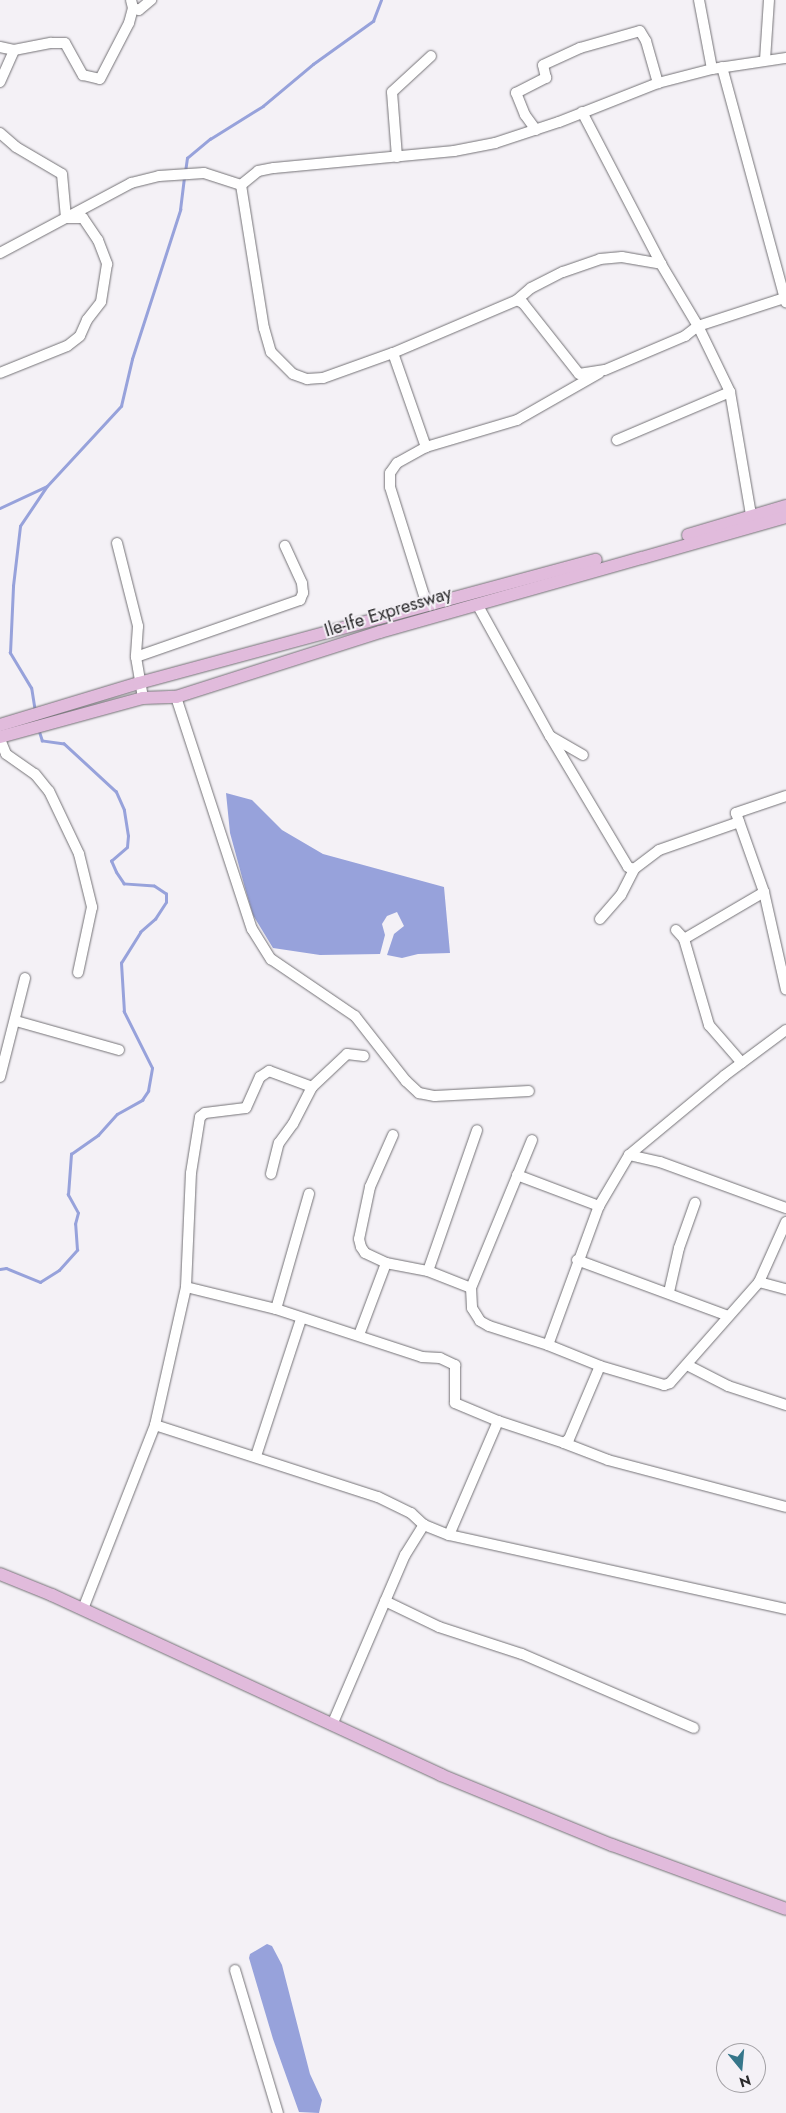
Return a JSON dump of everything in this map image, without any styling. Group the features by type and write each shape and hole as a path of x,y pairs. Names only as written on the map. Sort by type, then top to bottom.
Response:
{"main road":[{"name":"Ile-Ife Expressway","path":"0,725 37,721 143,698 176,697 378,625 413,608 786,506"},
{"name":"Ile-Ife Expressway","path":"0,738 37,721 139,683 378,625 417,621 786,517"},
{"path":"413,608 417,621"},
{"path":"113,692 117,705"},
{"path":"0,1574 82,1609 332,1725 603,1841 786,1909"}],"street":[{"path":"0,47 14,50 65,44 84,75 100,79 116,51 132,4 139,10 151,0"},
{"path":"427,605 390,487 390,473 398,463 426,447 517,420 605,370 685,336 698,326 785,300 762,206 717,68 699,0"},
{"path":"765,60 769,0"},
{"path":"536,130 525,115 516,92 546,78 543,65 580,48 640,32 646,41 658,83"},
{"path":"0,82 14,50"},
{"path":"397,157 392,92 432,56"},
{"path":"241,185 258,171 274,168 454,151 495,143 536,130 658,83 717,68 786,58"},
{"path":"582,112 661,264 698,326 730,392 751,515"},
{"path":"0,133 16,148 62,174 66,218"},
{"path":"0,253 131,183 173,174 194,174 214,175 241,185"},
{"path":"241,185 264,328 271,352 293,374 307,379 323,378 393,353 516,300 531,288 563,272 600,259 622,257 661,264"},
{"path":"0,374 67,346 80,336 86,320 101,302 107,264 98,240 83,218 66,218"},
{"path":"516,300 523,303 579,374 605,370"},
{"path":"393,353 426,447"},
{"path":"617,440 730,392"},
{"path":"117,543 138,626 136,657 143,698"},
{"path":"136,657 300,600 303,593 302,583 285,546"},
{"path":"478,604 550,736 619,856 634,869"},
{"path":"176,697 252,929 271,959 354,1016 406,1081 419,1093 435,1096 529,1091"},
{"path":"550,736 583,755"},
{"path":"0,738 6,754 35,774 49,791 79,854 92,907 78,973"},
{"path":"786,796 738,811 739,822 782,950 786,990"},
{"path":"600,919 621,896 634,869 659,850 739,822"},
{"path":"684,939 764,892"},
{"path":"676,930 684,939 709,1025 742,1063"},
{"path":"0,1077 16,1021 25,978"},
{"path":"16,1021 118,1050"},
{"path":"548,1344 577,1260 599,1206 629,1155 742,1063 786,1030"},
{"path":"271,1174 279,1143 293,1124 312,1087 347,1054 364,1056"},
{"path":"82,1609 155,1425 186,1287 191,1173 200,1117 205,1113 246,1108 260,1077 269,1071 312,1087"},
{"path":"428,1271 478,1130"},
{"path":"393,1135 370,1187 359,1239 365,1253 386,1263 428,1271 471,1288"},
{"path":"532,1140 471,1288 472,1308 480,1321 548,1344 600,1366 664,1386 689,1366 728,1316 759,1282 786,1222"},
{"path":"629,1155 660,1162 786,1208"},
{"path":"517,1175 599,1206"},
{"path":"276,1309 309,1194"},
{"path":"669,1292 679,1248 695,1203"},
{"path":"577,1260 669,1292 728,1316"},
{"path":"359,1336 386,1263"},
{"path":"759,1282 786,1289"},
{"path":"186,1287 276,1309 301,1319 455,1364 455,1403 498,1421 608,1460 786,1508"},
{"path":"256,1456 301,1319"},
{"path":"564,1443 569,1439 600,1366"},
{"path":"689,1366 728,1386 786,1405"},
{"path":"449,1534 498,1421"},
{"path":"155,1425 256,1456 378,1497 411,1513 424,1526 449,1534 786,1610"},
{"path":"332,1725 405,1556 424,1526"},
{"path":"385,1601 439,1627 522,1654 694,1728"},
{"path":"234,1970 278,2113"}],"water":[{"path":"226,793 252,800 282,830 323,854 444,887 450,953 418,954 402,958 387,955 394,934 404,926 397,912 387,916 382,924 385,935 380,954 320,955 273,948 253,915 230,833"},
{"path":"267,1944 272,1946 282,1965 310,2074 322,2100 319,2113 299,2112 273,2039 249,1958 250,1954"}],"waterway":[{"path":"185,172 187,158 210,139 263,106 313,64 373,21 381,0"},
{"path":"35,712 31,688 10,653 13,586 20,526 47,486 121,406 132,359 180,210 184,178"},
{"path":"0,508 45,487"},
{"path":"0,1269 6,1268 40,1282 59,1270 77,1250 75,1224 78,1213 68,1195 71,1154 98,1135 117,1114 142,1100 148,1091 152,1068 124,1012 121,963 140,932 155,919 166,902 166,894 154,886 124,884 116,872 111,861 127,847 128,836 124,810 116,792 64,744 42,741 39,732"}]}
